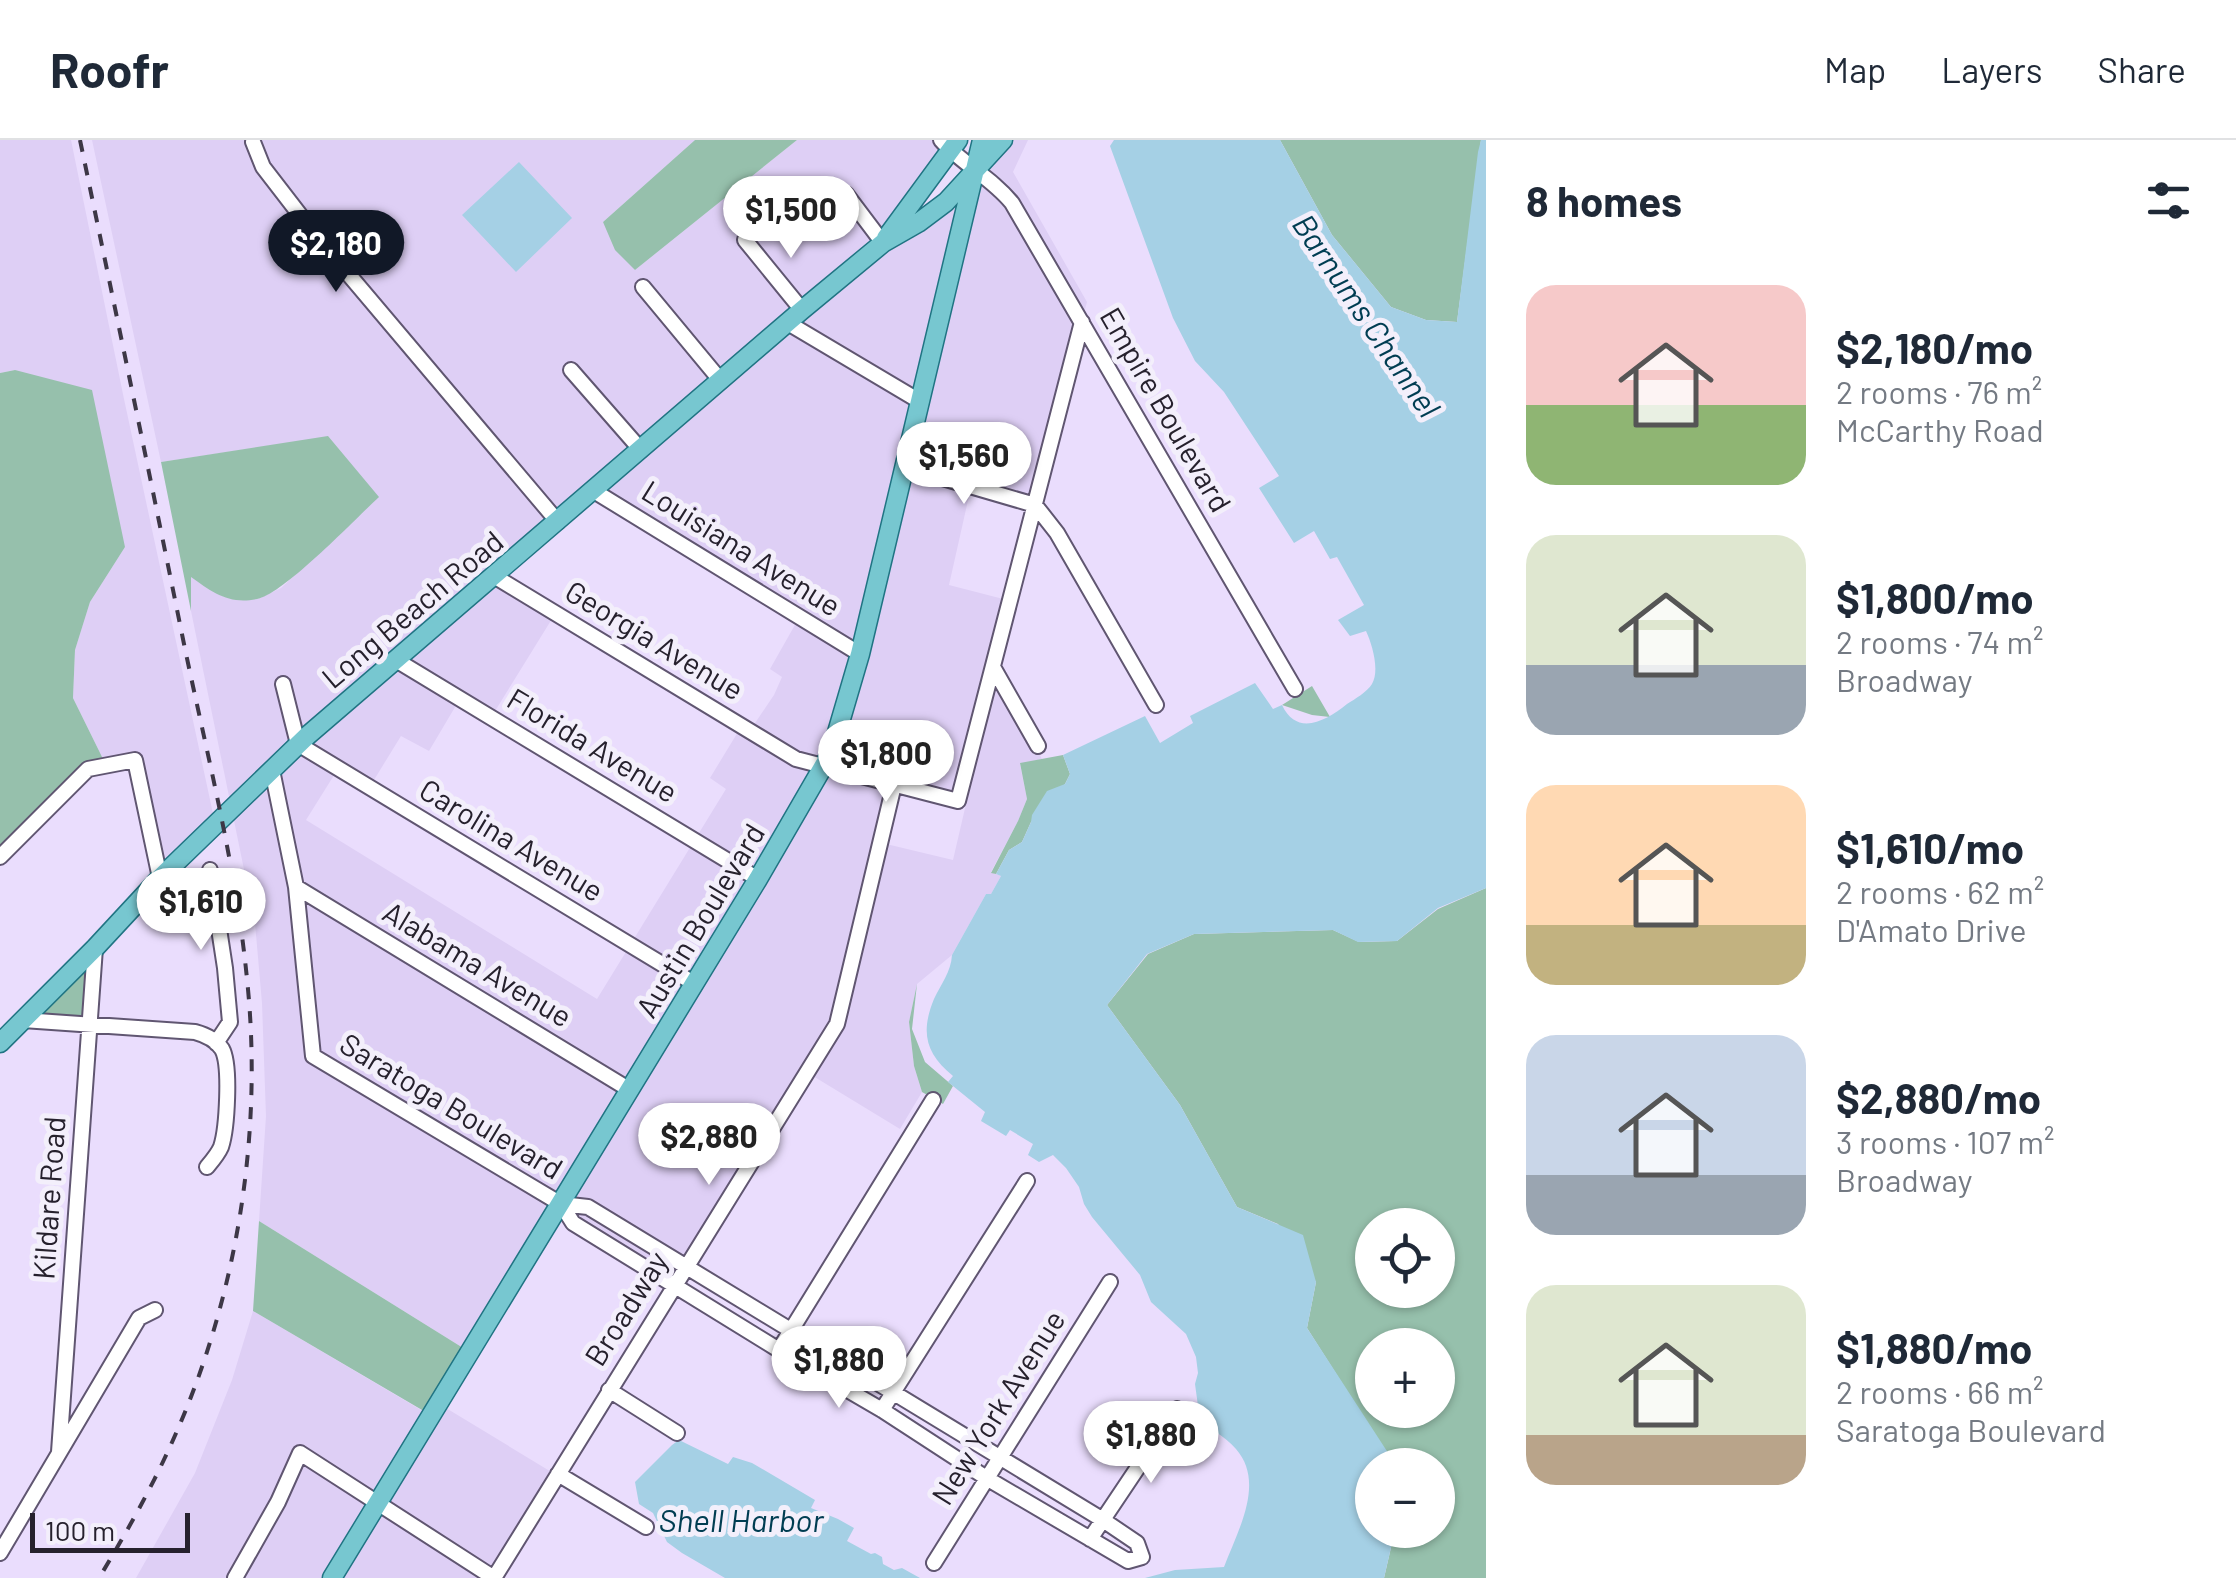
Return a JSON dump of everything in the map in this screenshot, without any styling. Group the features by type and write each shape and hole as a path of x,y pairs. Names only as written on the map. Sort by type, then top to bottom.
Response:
{"main road":[{"path":"976,169 982,140"},
{"name":"Long Beach Road","path":"2,1036 298,744 884,243 946,202 1003,140"},
{"name":"Long Beach Road","path":"884,243 950,143"},
{"name":"Austin Boulevard","path":"332,1578 832,753 860,654 976,169"}],"street":[{"path":"253,142 263,167 325,248 558,522"},
{"name":"Empire Boulevard","path":"950,143 1012,203 1295,689"},
{"path":"846,194 884,243"},
{"path":"745,240 796,317 921,402"},
{"path":"643,288 722,381"},
{"path":"1038,746 993,667 1082,322"},
{"path":"572,370 641,450"},
{"path":"905,467 1034,505 1057,533 1156,705"},
{"name":"Louisiana Avenue","path":"594,491 860,654"},
{"name":"Georgia Avenue","path":"494,576 796,759 958,801 993,667"},
{"name":"Florida Avenue","path":"396,660 758,879"},
{"path":"283,684 298,744"},
{"name":"Carolina Avenue","path":"298,744 695,984"},
{"path":"0,857 88,769 135,760 160,878"},
{"path":"272,770 296,887"},
{"name":"Broadway","path":"494,1578 837,1024 894,784"},
{"path":"210,870 230,1022 216,1043"},
{"name":"Saratoga Boulevard","path":"296,887 313,1056 560,1204 573,1223 882,1410 988,1479 1128,1561 1142,1558 1137,1543 1103,1520 790,1328 588,1207 560,1204"},
{"name":"Alabama Avenue","path":"296,887 630,1090"},
{"name":"Kildare Road","path":"59,1452 95,948"},
{"path":"22,1020 195,1032 216,1043 226,1062 225,1118 220,1149 207,1167"},
{"path":"779,1350 933,1100"},
{"path":"882,1410 1026,1181"},
{"name":"New York Avenue","path":"934,1564 1110,1282"},
{"path":"0,1553 139,1318 154,1310"},
{"path":"609,1390 677,1433"},
{"path":"1090,1539 1177,1409"},
{"path":"235,1578 278,1502 300,1453 494,1578"},
{"path":"558,1474 646,1527"}],"shaded area":[{"path":"0,140 71,140 215,823 160,879 134,760 106,765 73,698 75,650 90,602 125,547 15,370 0,373"},
{"path":"92,140 695,140 603,222 635,270 797,140 959,140 885,241 919,222 997,140 1028,140 1013,172 1087,302 1033,502 971,487 949,585 1011,601 993,670 1042,759 1020,764 1027,799 991,872 1001,876 991,894 986,894 952,955 917,984 909,1022 914,1066 922,1092 900,1129 808,1073 674,1287 563,1220 476,1356 259,1221 266,1116 255,923 191,611 191,576 258,599 281,588 378,497 328,437 161,462","holes":["595,490 800,616 770,669 782,677 774,695 749,732 741,727 710,778 726,789 597,999 306,820 336,772 369,788 401,736 429,751 461,697 492,716 555,614 499,574","895,787 966,804 953,860 882,843"]},
{"path":"253,1311 433,1417 441,1405 558,1476 495,1578 136,1578 195,1473 232,1380"}],"green space":[{"path":"695,140 797,140 635,270 615,250 603,222"},
{"path":"1280,140 1481,140 1457,322 1426,320 1391,307 1332,235"},
{"path":"15,370 92,390 125,547 90,602 75,650 73,698 106,765 87,769 0,856 0,373"},
{"path":"328,436 379,497 301,570 269,594 257,599 229,599 191,577 191,611 161,462"},
{"path":"1312,686 1330,717 1282,705"},
{"path":"1063,755 1070,774 1065,784 1031,822 1022,842 1009,850 996,874 991,873 1027,799 1020,763"},
{"path":"1486,888 1486,1578 1384,1578 1391,1548 1455,1548 1455,1448 1383,1448 1371,1428 1455,1428 1455,1328 1355,1328 1355,1404 1307,1328 1316,1282 1278,1224 1237,1207 1180,1105 1107,1005 1148,954 1194,934 1333,930 1359,942 1397,941 1438,909"},
{"path":"92,954 87,1022 29,1017"},
{"path":"917,984 912,1029 925,1062 953,1086 943,1104 922,1092 914,1066 909,1022"},
{"path":"259,1221 476,1356 434,1417 253,1311"}],"water":[{"name":"Barnums Channel","path":"1114,140 1280,140 1332,235 1391,307 1426,320 1457,322 1478,152 1481,140 1486,140 1486,888 1438,908 1397,941 1358,942 1333,930 1194,934 1147,954 1107,1005 1180,1105 1237,1207 1303,1235 1316,1282 1307,1328 1355,1402 1355,1428 1372,1428 1385,1448 1355,1448 1355,1548 1391,1548 1384,1578 1145,1578 1175,1570 1224,1567 1246,1508 1249,1477 1245,1462 1226,1440 1192,1416 1198,1406 1198,1373 1186,1334 1151,1302 1140,1275 1092,1217 1066,1168 1053,1155 1039,1162 1028,1155 1033,1144 1010,1130 1006,1136 981,1121 985,1112 948,1082 953,1076 928,1042 930,1011 952,955 986,894 991,894 1001,876 996,874 1009,850 1022,842 1047,791 1065,784 1070,774 1063,755 1145,716 1160,743 1193,723 1190,716 1255,683 1273,709 1282,705 1296,721 1312,723 1361,695 1374,678 1374,657 1366,631 1350,636 1338,620 1364,605 1337,557 1330,559 1314,531 1294,543 1259,488 1279,476 1224,392 1195,361 1173,318 1110,146"},
{"path":"519,162 572,218 516,272 462,215"},
{"name":"Shell Harbor","path":"679,1440 728,1464 733,1457 752,1463 815,1500 811,1508 854,1528 847,1541 882,1557 883,1564 894,1570 902,1568 920,1578 725,1578 667,1542 653,1513 639,1504 635,1482"}],"railway":[{"path":"80,140 228,853 242,937 251,1036 248,1152 241,1210 216,1323 169,1450 99,1578"}]}
